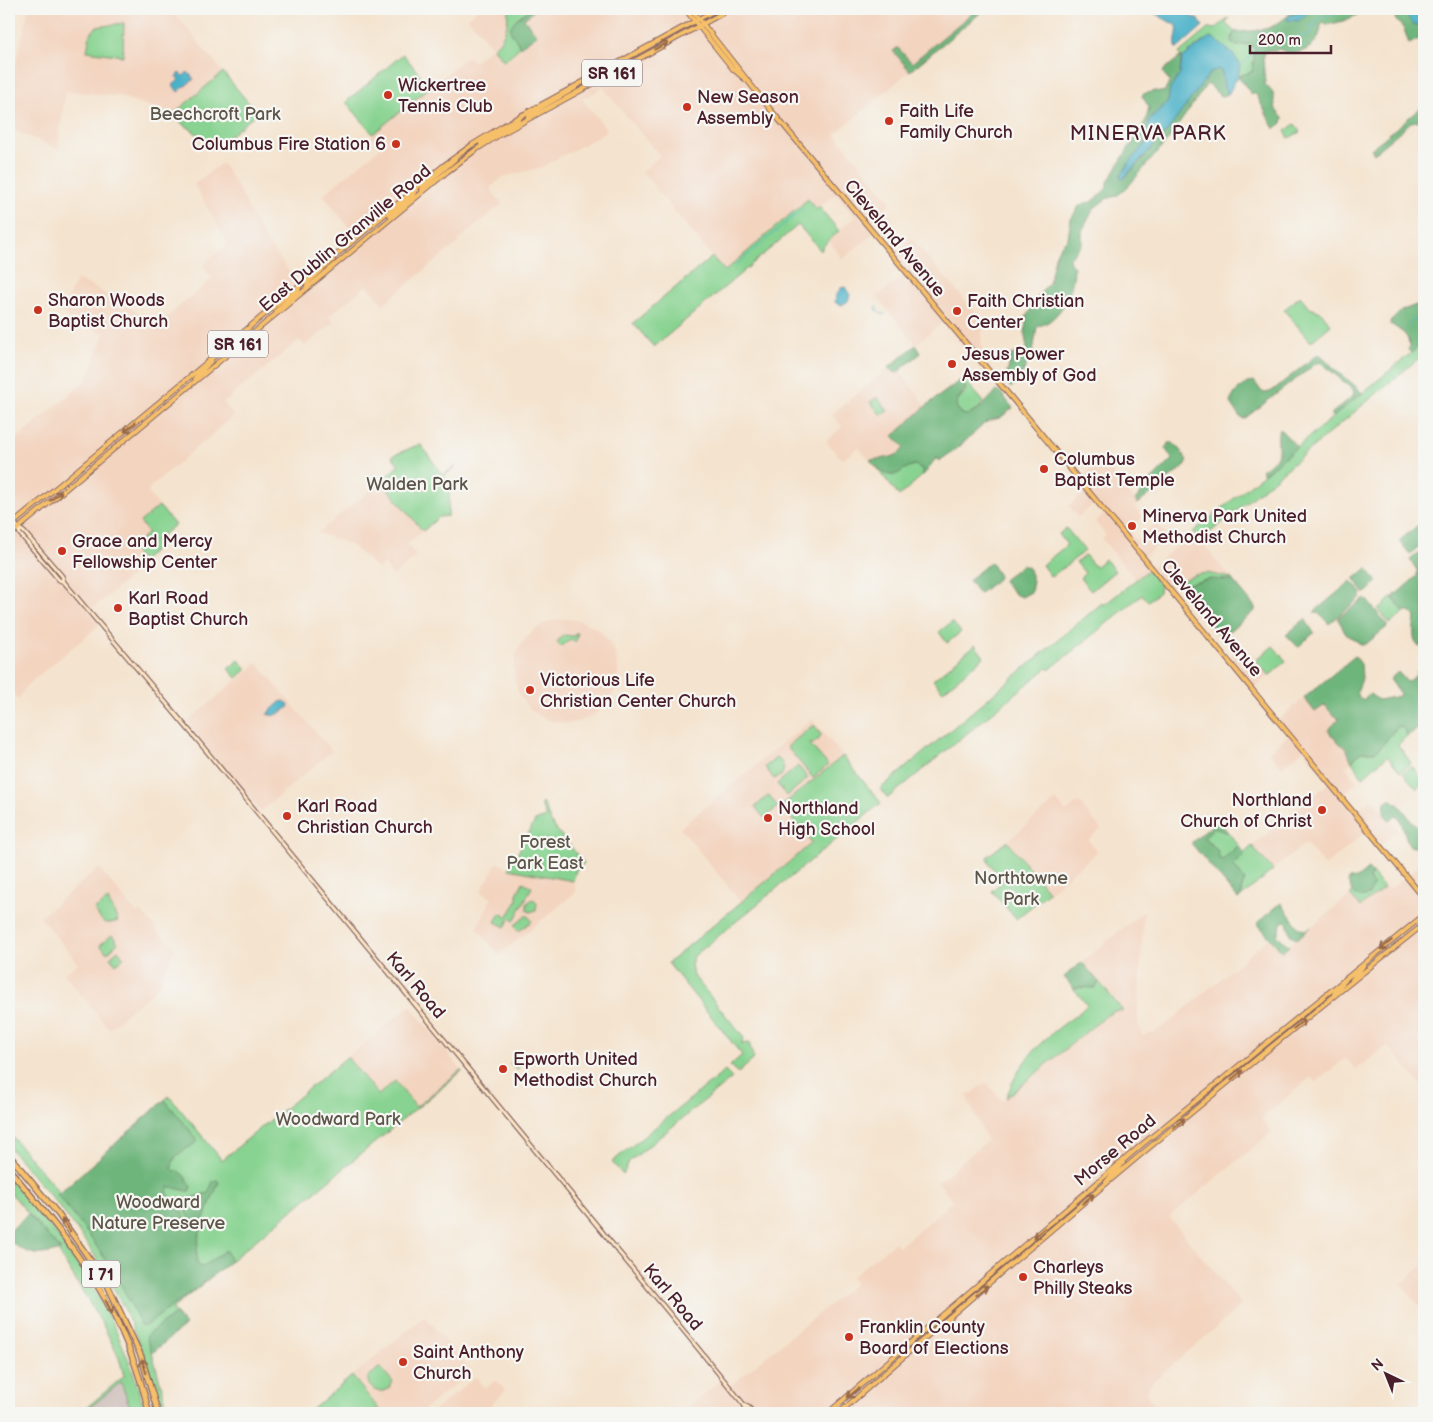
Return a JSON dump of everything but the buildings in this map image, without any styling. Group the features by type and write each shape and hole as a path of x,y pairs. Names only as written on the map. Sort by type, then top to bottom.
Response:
{"highway":[{"name":"I 71","path":"9,1155 58,1214 107,1284 141,1356 158,1413"},
{"name":"I 71","path":"9,1169 55,1224 98,1286 124,1337 149,1413"}],"main road":[{"name":"Cleveland Avenue","path":"685,9 697,20 743,74 746,80 1010,396 1424,898"},
{"name":"Cleveland Avenue","path":"691,9 697,20"},
{"name":"East Dublin Granville Road","path":"9,527 443,166 472,145 523,114 717,9"},
{"name":"East Dublin Granville Road","path":"9,536 474,151 526,120 730,9"},
{"path":"526,120 531,113 589,78"},
{"path":"474,151 486,140 518,120 523,114"},
{"path":"420,194 424,186 472,145"},
{"path":"363,241 375,228 414,195 416,188"},
{"path":"306,290 308,282 349,244"},
{"path":"264,323 298,292 300,284"},
{"path":"172,401 176,394 193,380 220,350"},
{"name":"Karl Road","path":"15,522 18,528 23,531 59,572 64,582 745,1406 748,1413"},
{"name":"Morse Road","path":"828,1413 1123,1161 1424,915"},
{"name":"Morse Road","path":"839,1413 1104,1186 1424,924"},
{"path":"1350,983 1372,957"},
{"path":"1329,1000 1346,978"},
{"path":"1104,1186 1123,1161"},
{"name":"Karl Road","path":"745,1406 754,1413"}],"shaded area":[{"path":"28,9 171,9 223,72 171,116 118,96 65,91 58,149 9,128 9,89"},
{"path":"478,9 508,9 506,29 496,45 504,61 536,36 524,19 536,9 977,9 911,63 893,51 910,71 835,134 891,202 867,223 874,233 843,259 828,240 855,217 836,194 817,209 808,200 724,271 642,172 660,156 603,88 582,99 607,130 542,167 503,177 490,188 502,204 383,304 367,285 329,316 334,322 305,346 299,340 223,403 234,416 150,487 148,493 159,506 140,522 148,533 131,548 145,565 89,611 100,625 27,685 18,700 9,690 9,445 87,380 104,334 70,319 61,311 77,279 123,302 139,314 155,331 177,308 212,279 202,266 228,244 194,184 222,163 241,193 262,235 298,283 355,235 323,195 380,148 371,136 468,56 474,62 492,47 468,18"},
{"path":"911,238 983,321 981,340 983,358 979,364 943,322 916,344 877,297 906,273 892,255"},
{"path":"894,364 926,406 893,436 904,447 894,457 870,460 858,447 843,460 826,441 842,427 832,414"},
{"path":"1102,460 1138,504 1135,507 1143,517 1127,530 1135,540 1156,523 1168,537 1144,557 1152,567 1193,532 1231,578 1220,575 1201,574 1180,580 1168,588 1152,568 1136,580 1102,539 1106,535 1095,522 1106,512 1097,501 1078,517 1069,506 1088,490 1079,479"},
{"path":"381,481 423,531 407,544 416,556 394,576 384,564 378,569 351,545 318,533"},
{"path":"566,619 586,623 603,634 614,651 618,671 614,691 603,708 586,719 566,723 546,719 529,708 518,691 514,671 518,651 529,634 546,623"},
{"path":"1243,645 1269,676 1253,689 1227,659"},
{"path":"257,663 332,751 260,812 186,723"},
{"path":"1304,698 1315,712 1325,705 1340,719 1330,728 1333,737 1347,750 1352,762 1346,767 1357,782 1341,795 1355,812 1372,799 1398,830 1381,845 1368,830 1325,866 1306,843 1273,870 1252,846 1329,783 1303,750 1282,767 1269,752 1289,734 1278,720"},
{"name":"Northland High School","path":"812,719 873,793 741,902 680,828"},
{"path":"1056,800 1066,812 1079,802 1101,829 1088,840 1097,852 1049,892 1007,841"},
{"path":"497,862 509,869 573,881 576,892 499,955 477,928 492,898 481,892"},
{"path":"1424,862 1424,1088 1387,1045 1356,1070 1346,1058 1316,1082 1311,1077 1261,1119 1272,1132 1169,1217 1242,1305 1148,1386 1146,1392 1148,1397 1161,1413 681,1413 723,1379 730,1386 856,1283 851,1277 895,1242 899,1247 953,1201 938,1182 987,1141 966,1095 974,1092 986,1082 1002,1101 1103,1018 1114,1011 1122,1011 1082,962 1144,911 1138,1011 1138,1023 1142,1036 1157,1031 1171,1021 1270,937 1282,951 1350,895 1360,907 1385,887 1388,890"},
{"path":"99,868 137,914 141,911 161,935 175,947 160,985 109,1029 64,974 78,963 40,917"},
{"path":"410,1006 461,1070 416,1107 378,1095 347,1057"},
{"path":"1424,1264 1424,1311 1401,1284"},
{"path":"425,1316 471,1371 420,1413 382,1413 352,1376"},
{"path":"476,1377 485,1388 496,1380 505,1391 494,1401 487,1413 431,1413"},
{"path":"121,1382 132,1413 83,1413"}],"green space":[{"path":"508,9 531,9 517,18 517,41 520,47 504,61 493,48 501,39 505,30"},
{"path":"531,9 536,9 524,19 537,35 520,47 511,33 511,25"},
{"path":"977,9 985,9 910,71 893,51 898,48 912,63"},
{"path":"1295,9 1372,9 1343,21 1327,25 1324,22 1321,24 1317,39 1308,49 1301,52 1294,53 1279,49 1265,52 1263,59 1265,84 1273,93 1276,110 1283,118 1282,123 1274,129 1255,92 1252,95 1238,76 1252,72 1255,49 1250,44 1237,46 1231,42 1235,32 1268,28 1280,22"},
{"path":"1398,9 1424,9 1424,44 1421,38 1409,44 1404,29 1395,19"},
{"path":"1229,18 1226,24 1235,32 1231,38 1237,46 1250,44 1255,49 1252,72 1238,76 1240,65 1206,39 1182,58 1179,53 1209,28 1215,29"},
{"path":"124,23 123,56 87,51 90,35 96,27"},
{"name":"Wickertree Tennis Club","path":"403,54 430,87 373,134 346,102"},
{"path":"1181,56 1180,74 1170,89 1168,102 1152,116 1148,129 1148,140 1124,179 1169,129 1209,74 1217,69 1222,72 1227,93 1229,93 1223,96 1220,95 1207,84 1167,141 1126,189 1116,196 1106,199 1094,208 1082,231 1082,244 1069,259 1074,267 1073,282 1065,303 1049,321 1037,327 1033,353 1019,380 1011,388 1004,381 1009,366 1009,356 1027,348 1025,336 1026,317 1039,295 1049,283 1055,256 1060,246 1068,238 1071,219 1079,206 1092,202 1106,189 1109,180 1146,120 1149,107 1142,96 1143,94 1155,91 1164,92 1170,81 1163,73 1164,70"},
{"name":"Beechcroft Park","path":"223,72 257,113 214,149 192,130 171,116"},
{"path":"1424,105 1424,120 1411,122 1374,153 1371,149"},
{"path":"1295,124 1300,132 1289,138 1285,131"},
{"path":"808,199 816,209 819,207 839,231 823,246 821,251 798,225 654,347 633,323 712,257 725,271"},
{"path":"1300,296 1310,308 1321,312 1331,325 1311,342 1284,310"},
{"path":"1424,302 1424,354 1200,541 1193,532 1411,353 1407,336 1390,322 1401,311"},
{"path":"1424,302 1424,342 1411,353 1408,350 1410,342 1408,339 1390,322 1401,311"},
{"path":"916,345 921,353 898,372 896,373 888,368"},
{"path":"1318,354 1362,393 1333,417 1331,416 1332,413 1353,396 1354,391 1322,363 1318,362 1244,419 1240,417 1230,403 1239,389 1250,382 1254,381 1262,392 1272,391"},
{"path":"963,378 984,402 977,410 968,415 961,414 956,406 957,401 966,391 959,381"},
{"path":"959,381 966,388 957,401 956,406 961,414 971,414 976,411 997,391 1013,408 1000,418 985,423 959,447 939,461 937,458 923,475 922,469 915,465 893,475 885,474 878,469 870,460 894,456 902,451 904,447 893,436 926,406"},
{"path":"877,397 888,411 881,415 870,402"},
{"path":"1279,430 1297,447 1264,474 1261,470 1277,456"},
{"path":"1169,443 1173,443 1179,448 1187,461 1186,465 1138,504 1135,500 1172,459 1165,448"},
{"name":"Walden Park","path":"420,444 443,475 456,466 444,476 450,485 448,516 439,517 423,531 381,481 399,465 392,456"},
{"path":"915,465 922,469 923,475 899,496 876,467 889,474 897,474"},
{"path":"159,506 175,525 156,540 160,546 142,561 131,548 148,533 140,522"},
{"path":"1424,520 1424,542 1410,554 1399,541"},
{"path":"1066,528 1085,551 1051,577 1042,565 1067,545 1059,534"},
{"path":"1424,548 1424,646 1419,647 1414,637 1415,617 1409,611 1403,611 1393,597 1417,576 1417,570 1410,560"},
{"path":"1085,555 1095,567 1105,559 1115,571 1091,591 1080,578 1085,573 1076,562"},
{"path":"991,563 999,576 998,579 979,594 969,580"},
{"path":"1022,565 1028,567 1033,581 1031,592 1022,597 1016,595 1003,581"},
{"path":"1367,568 1377,582 1365,594 1354,579"},
{"path":"1148,570 1160,585 1159,592 1148,601 1142,595 1049,670 1047,668 888,798 880,789 1102,603 1104,605"},
{"path":"1207,573 1231,578 1234,582 1230,580 1187,584 1185,587 1181,581 1195,575"},
{"path":"1210,579 1234,582 1255,607 1255,611 1221,637 1189,598 1185,587 1187,584"},
{"path":"1351,581 1362,593 1360,598 1329,624 1317,612 1314,612"},
{"path":"1393,597 1405,612 1390,624 1378,609"},
{"path":"1365,598 1387,624 1387,627 1366,644 1362,645 1345,633 1338,618"},
{"path":"1305,619 1314,633 1298,647 1286,635"},
{"path":"952,622 961,632 947,643 939,632"},
{"path":"575,633 578,633 575,643 571,639 561,647 557,642 563,635 575,636"},
{"path":"975,645 984,657 943,691 933,680"},
{"path":"1273,646 1286,661 1269,676 1256,660"},
{"path":"1355,656 1361,664 1362,679 1357,692 1360,699 1363,700 1370,694 1378,700 1399,696 1400,694 1390,679 1398,672 1407,682 1417,674 1417,671 1424,668 1424,725 1407,736 1404,729 1397,727 1379,749 1374,752 1362,752 1352,762 1347,750 1328,730 1339,719 1325,705 1315,712 1304,698"},
{"path":"239,660 247,669 237,678 228,669"},
{"path":"812,726 815,726 821,735 813,744 809,743 828,765 813,778 787,747"},
{"path":"1397,727 1403,728 1406,732 1407,736 1398,745 1411,763 1401,772 1387,756 1363,777 1352,762 1362,752 1374,752 1379,749"},
{"path":"843,756 881,803 694,956 691,964 693,975 744,1038 741,1044 749,1043 754,1059 738,1073 730,1066 742,1055 668,963 812,843 781,806"},
{"path":"776,758 782,762 784,769 781,776 774,779 765,767"},
{"path":"798,766 808,778 787,796 777,784"},
{"path":"1412,766 1424,782 1417,789 1403,773"},
{"path":"769,795 778,807 764,818 755,807"},
{"path":"1392,800 1399,805 1424,836 1414,847 1408,843 1402,823 1397,815 1390,821 1384,814 1385,802"},
{"name":"Forest Park East","path":"543,803 552,824 584,863 576,870 573,881 509,869 535,821 546,817 541,804"},
{"path":"1218,820 1227,831 1226,833 1214,827 1204,838 1218,851 1219,858 1222,860 1238,846 1244,852 1243,856 1234,866 1245,880 1241,889 1241,897 1238,899 1191,843"},
{"path":"1217,827 1224,832 1227,831 1240,847 1221,861 1218,851 1204,838 1212,828"},
{"name":"Northtowne Park","path":"1007,841 1049,892 1016,919 992,891 1003,881 989,863 987,857"},
{"path":"1252,846 1273,870 1241,897 1243,878 1234,866"},
{"path":"1368,869 1372,873 1369,879 1373,885 1372,888 1366,896 1357,896 1351,890 1348,882 1349,879 1357,878"},
{"path":"1372,873 1384,888 1360,907 1350,895 1353,892 1356,895 1369,895 1373,885 1369,879"},
{"path":"523,882 532,887 514,921 510,918 505,927 495,922 500,913 507,917 517,901 517,894"},
{"path":"533,899 537,902 536,910 530,912 527,910 527,903"},
{"path":"108,900 118,921 106,923 94,910"},
{"path":"1281,903 1299,928 1305,930 1311,927 1297,939 1291,935 1287,923 1285,921 1282,922 1277,935 1289,946 1282,952 1257,923"},
{"path":"527,915 532,921 519,931 514,926"},
{"path":"112,935 118,943 107,953 100,945"},
{"path":"118,950 124,958 116,964 110,957"},
{"path":"1082,962 1099,982 1095,988 1079,987 1074,989 1064,977"},
{"path":"1099,982 1123,1011 1114,1011 1103,1018 1006,1098 1027,1058 1050,1035 1087,1005 1074,989 1096,987"},
{"path":"520,1055 525,1061 516,1070 510,1063"},
{"name":"Woodward Park","path":"347,1057 378,1095 395,1081 416,1107 462,1071 172,1309 185,1325 152,1353 169,1413 162,1413 138,1341 105,1273 77,1230 9,1147 9,1133 60,1193 169,1096 222,1160"},
{"path":"725,1071 732,1078 629,1162 623,1175 612,1162"},
{"name":"Woodward Nature Preserve","path":"165,1100 198,1140 175,1158 172,1169 185,1176 191,1187 190,1191 169,1187 167,1192 180,1209 191,1229 193,1225 179,1201 208,1193 213,1181 217,1180 219,1182 200,1232 197,1264 202,1267 226,1250 231,1261 145,1326 141,1326 124,1290 104,1257 82,1225 57,1195"},
{"path":"9,1177 62,1241 105,1308 132,1370 145,1413 132,1413 121,1382 83,1413 80,1413 124,1376 119,1358 103,1325 51,1240 9,1191"},
{"path":"28,1214 61,1250 46,1254 34,1254 23,1250 9,1241 9,1232"},
{"path":"175,1314 185,1325 152,1353 146,1337"},
{"path":"379,1368 393,1382 388,1389 380,1392 371,1387 368,1382 368,1377"},
{"path":"352,1376 382,1413 308,1413"}],"water":[{"path":"1147,9 1176,9 1199,20 1203,26 1177,49 1177,26"},
{"path":"1306,9 1311,9 1299,21 1287,20 1290,16 1300,14"},
{"path":"1410,9 1421,9 1424,11 1424,26 1413,24 1407,17"},
{"path":"1210,37 1233,54 1240,65 1238,76 1229,93 1224,88 1222,72 1217,69 1209,74 1169,129 1122,180 1120,177 1146,143 1149,120 1168,102 1170,89 1180,74 1182,58"},
{"path":"188,72 194,79 178,92 173,85 179,80 176,76 179,73 183,76"},
{"path":"845,287 850,295 848,301 842,305 838,304 835,302 836,295 841,288"},
{"path":"284,701 289,704 288,708 275,715 267,714 280,702"}],"waterway":[{"path":"1240,65 1249,58 1264,38 1271,35 1296,40 1311,33 1314,29 1310,26 1315,25 1319,18 1348,9"},
{"path":"736,265 802,209"},
{"path":"876,306 881,314 885,314"},
{"path":"1409,325 1413,320 1424,318"}],"place":[{"name":"Wickertree Tennis Club","path":"388,95"},
{"name":"New Season Assembly","path":"687,107"},
{"name":"Faith Life Family Church","path":"889,121"},
{"name":"Columbus Fire Station 6","path":"396,144"},
{"name":"Sharon Woods Baptist Church","path":"38,310"},
{"name":"Faith Christian Center","path":"957,311"},
{"name":"Jesus Power Assembly of God","path":"952,364"},
{"name":"Columbus Baptist Temple","path":"1044,469"},
{"name":"Minerva Park United Methodist Church","path":"1132,526"},
{"name":"Grace and Mercy Fellowship Center","path":"62,551"},
{"name":"Karl Road Baptist Church","path":"118,608"},
{"name":"Victorious Life Christian Center Church","path":"530,690"},
{"name":"Northland Church of Christ","path":"1322,810"},
{"name":"Karl Road Christian Church","path":"287,816"},
{"name":"Northland High School","path":"768,818"},
{"name":"Epworth United Methodist Church","path":"503,1069"},
{"name":"Charleys Philly Steaks","path":"1023,1277"},
{"name":"Franklin County Board of Elections","path":"849,1337"},
{"name":"Saint Anthony Church","path":"403,1362"}],"district":[{"name":"MINERVA PARK","path":"1148,133"}]}
